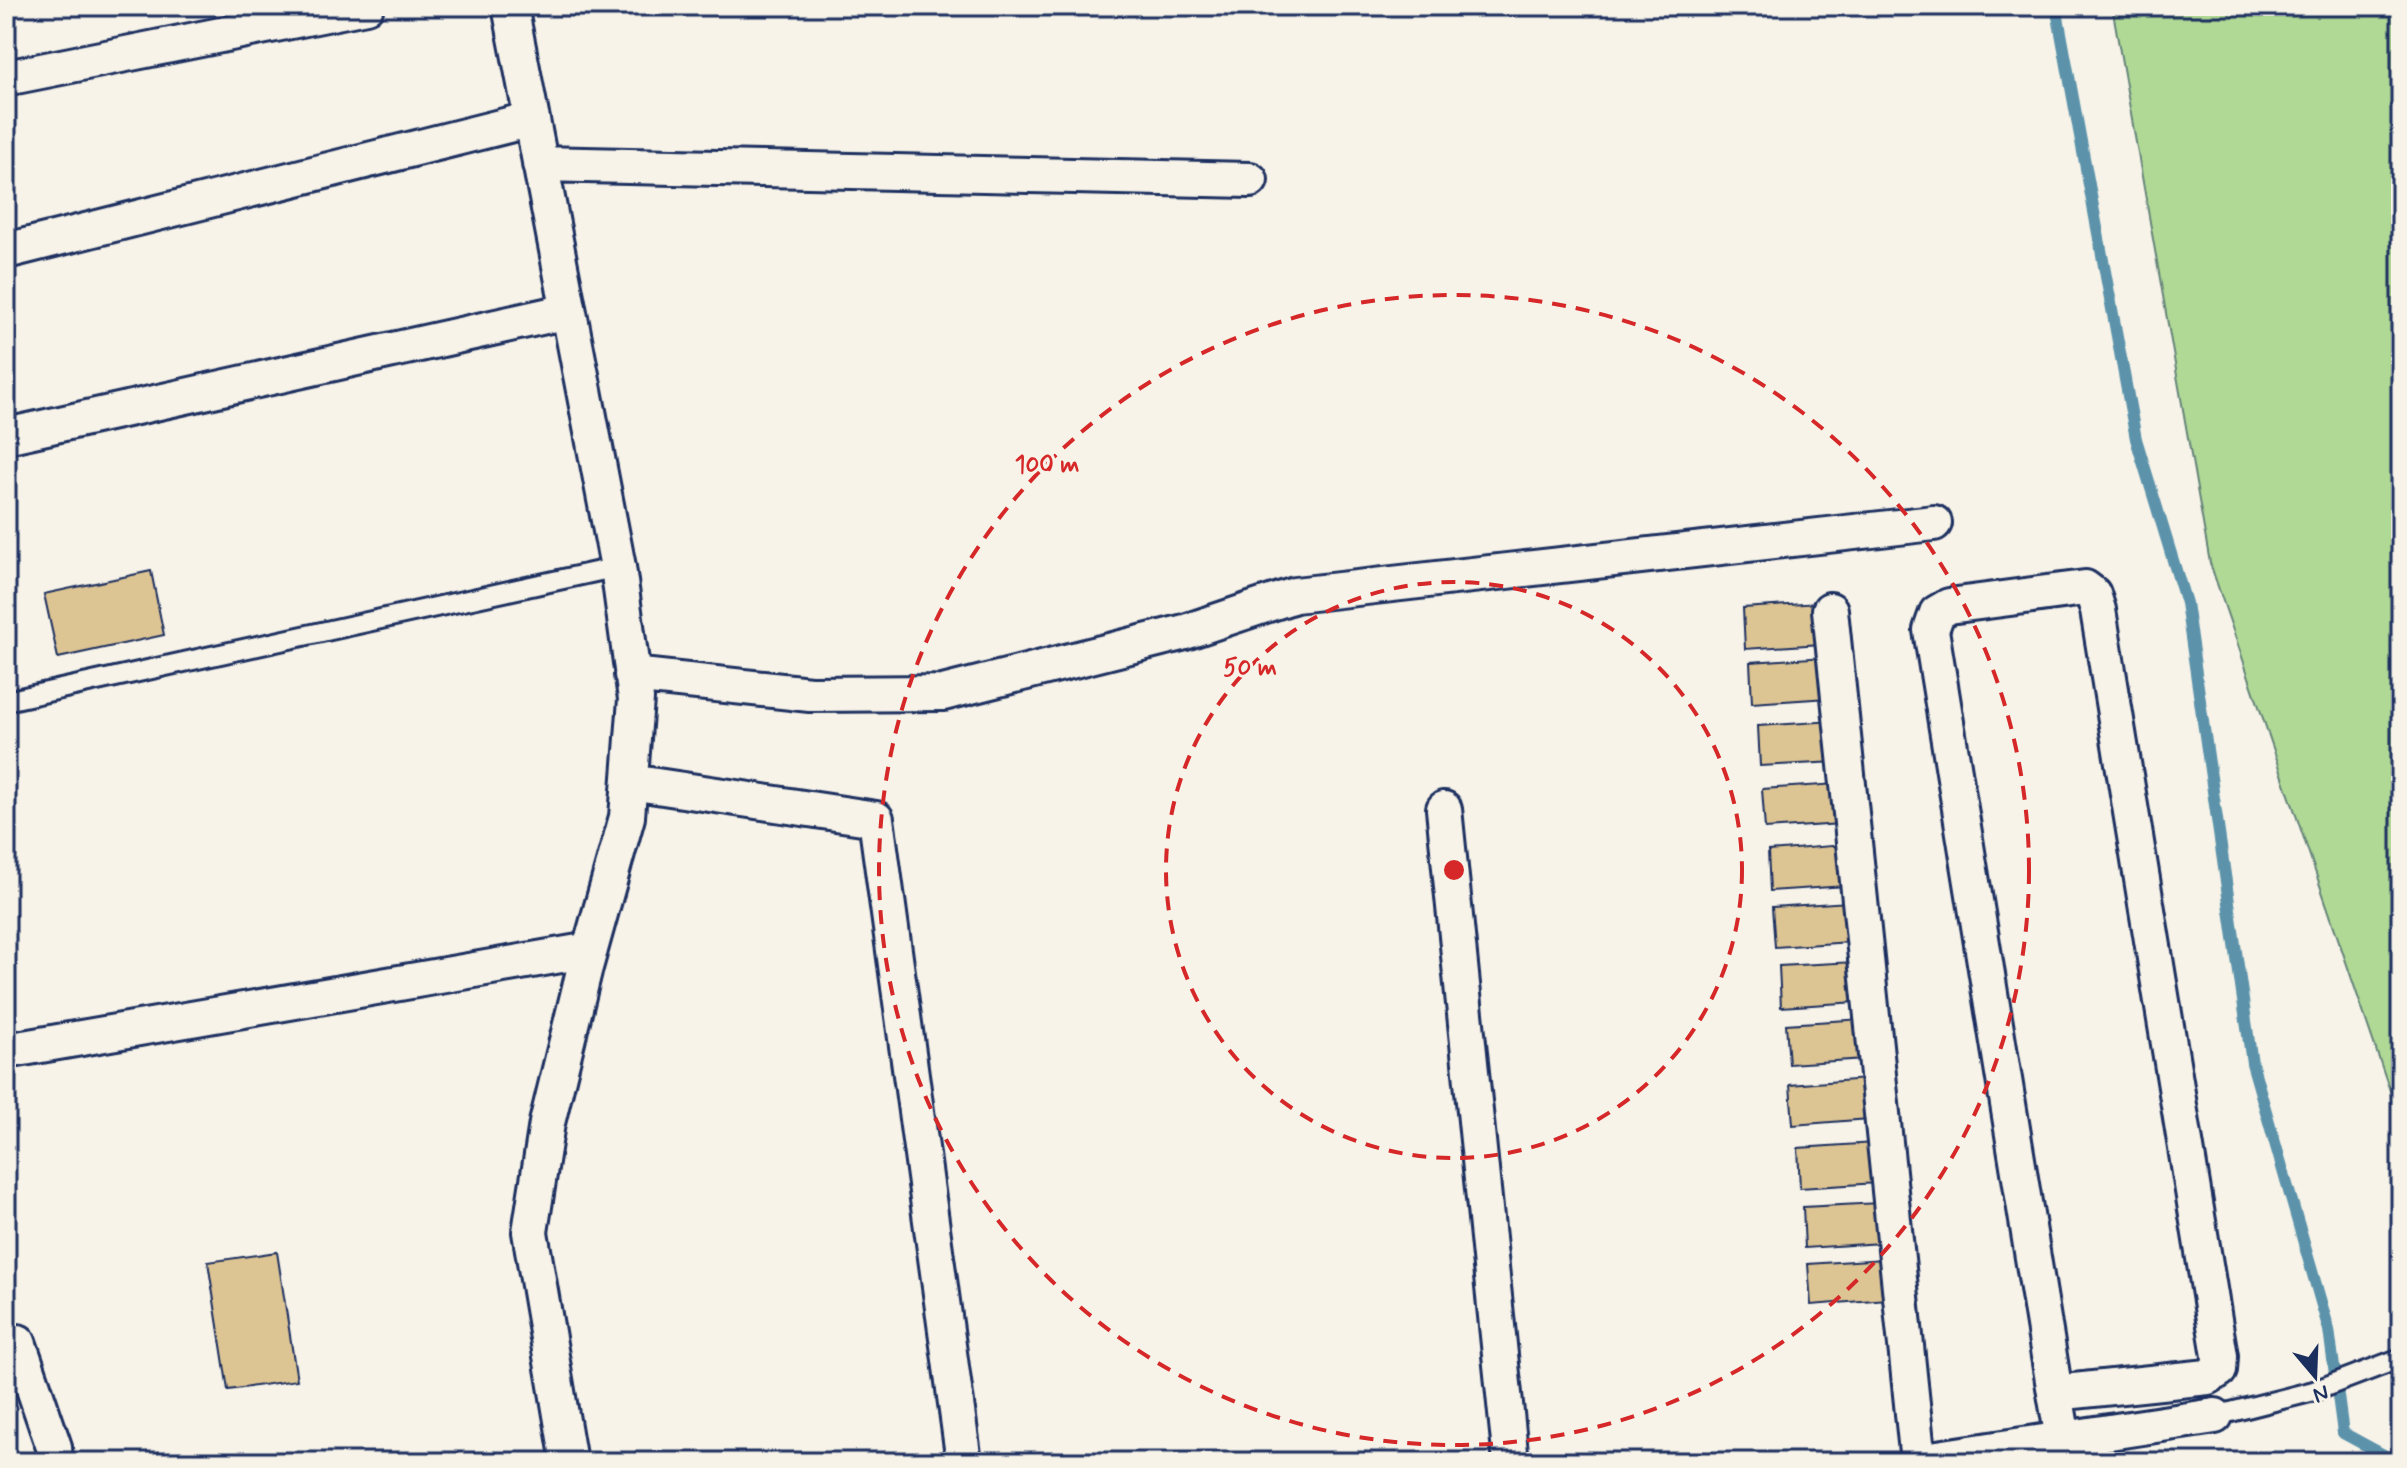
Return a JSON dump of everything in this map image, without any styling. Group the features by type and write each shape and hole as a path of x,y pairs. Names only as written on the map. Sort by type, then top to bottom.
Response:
{"street":[{"path":"6,78 366,6"},
{"path":"510,6 618,567 636,699 627,817 547,1123 530,1232 569,1462"},
{"path":"6,251 532,119"},
{"path":"540,164 1250,180"},
{"path":"6,436 568,311"},
{"path":"632,675 810,694 943,693 1185,632 1295,595 1934,523"},
{"path":"2055,1393 2208,1377 2219,1370 2220,1356 2098,610 2093,594 2085,588 1949,606 1937,613 1931,630 2055,1393 2063,1439"},
{"path":"1830,610 1918,1462 2215,1416"},
{"path":"630,782 876,819 964,1462"},
{"path":"1444,809 1511,1462"},
{"path":"6,1051 590,950"},
{"path":"6,1344 18,1342 54,1447 55,1462"}],"lane":[{"path":"6,701 618,567"},
{"path":"2215,1416 2314,1391 2401,1358"}],"green space":[{"path":"2112,6 2401,6 2401,1123 2210,563"}],"building":[{"path":"151,571 164,635 58,658 44,594"},
{"path":"1819,603 1821,644 1745,649 1743,608"},
{"path":"1826,657 1828,698 1752,703 1750,662"},
{"path":"1834,721 1837,762 1760,766 1758,726"},
{"path":"1838,784 1841,824 1765,829 1762,789"},
{"path":"1844,845 1846,886 1770,891 1768,851"},
{"path":"1849,902 1851,942 1775,947 1772,907"},
{"path":"1855,962 1857,1002 1781,1007 1779,966"},
{"path":"1863,1019 1865,1059 1789,1064 1786,1024"},
{"path":"1866,1079 1869,1119 1793,1125 1790,1085"},
{"path":"1874,1143 1877,1183 1800,1188 1798,1148"},
{"path":"1879,1203 1881,1243 1805,1248 1803,1207"},
{"path":"277,1252 297,1380 228,1390 208,1262"},
{"path":"1884,1259 1887,1299 1811,1305 1808,1264"}],"waterway":[{"path":"2056,6 2136,439 2186,603 2252,1063 2329,1330 2343,1433 2391,1459 2401,1458"}]}
